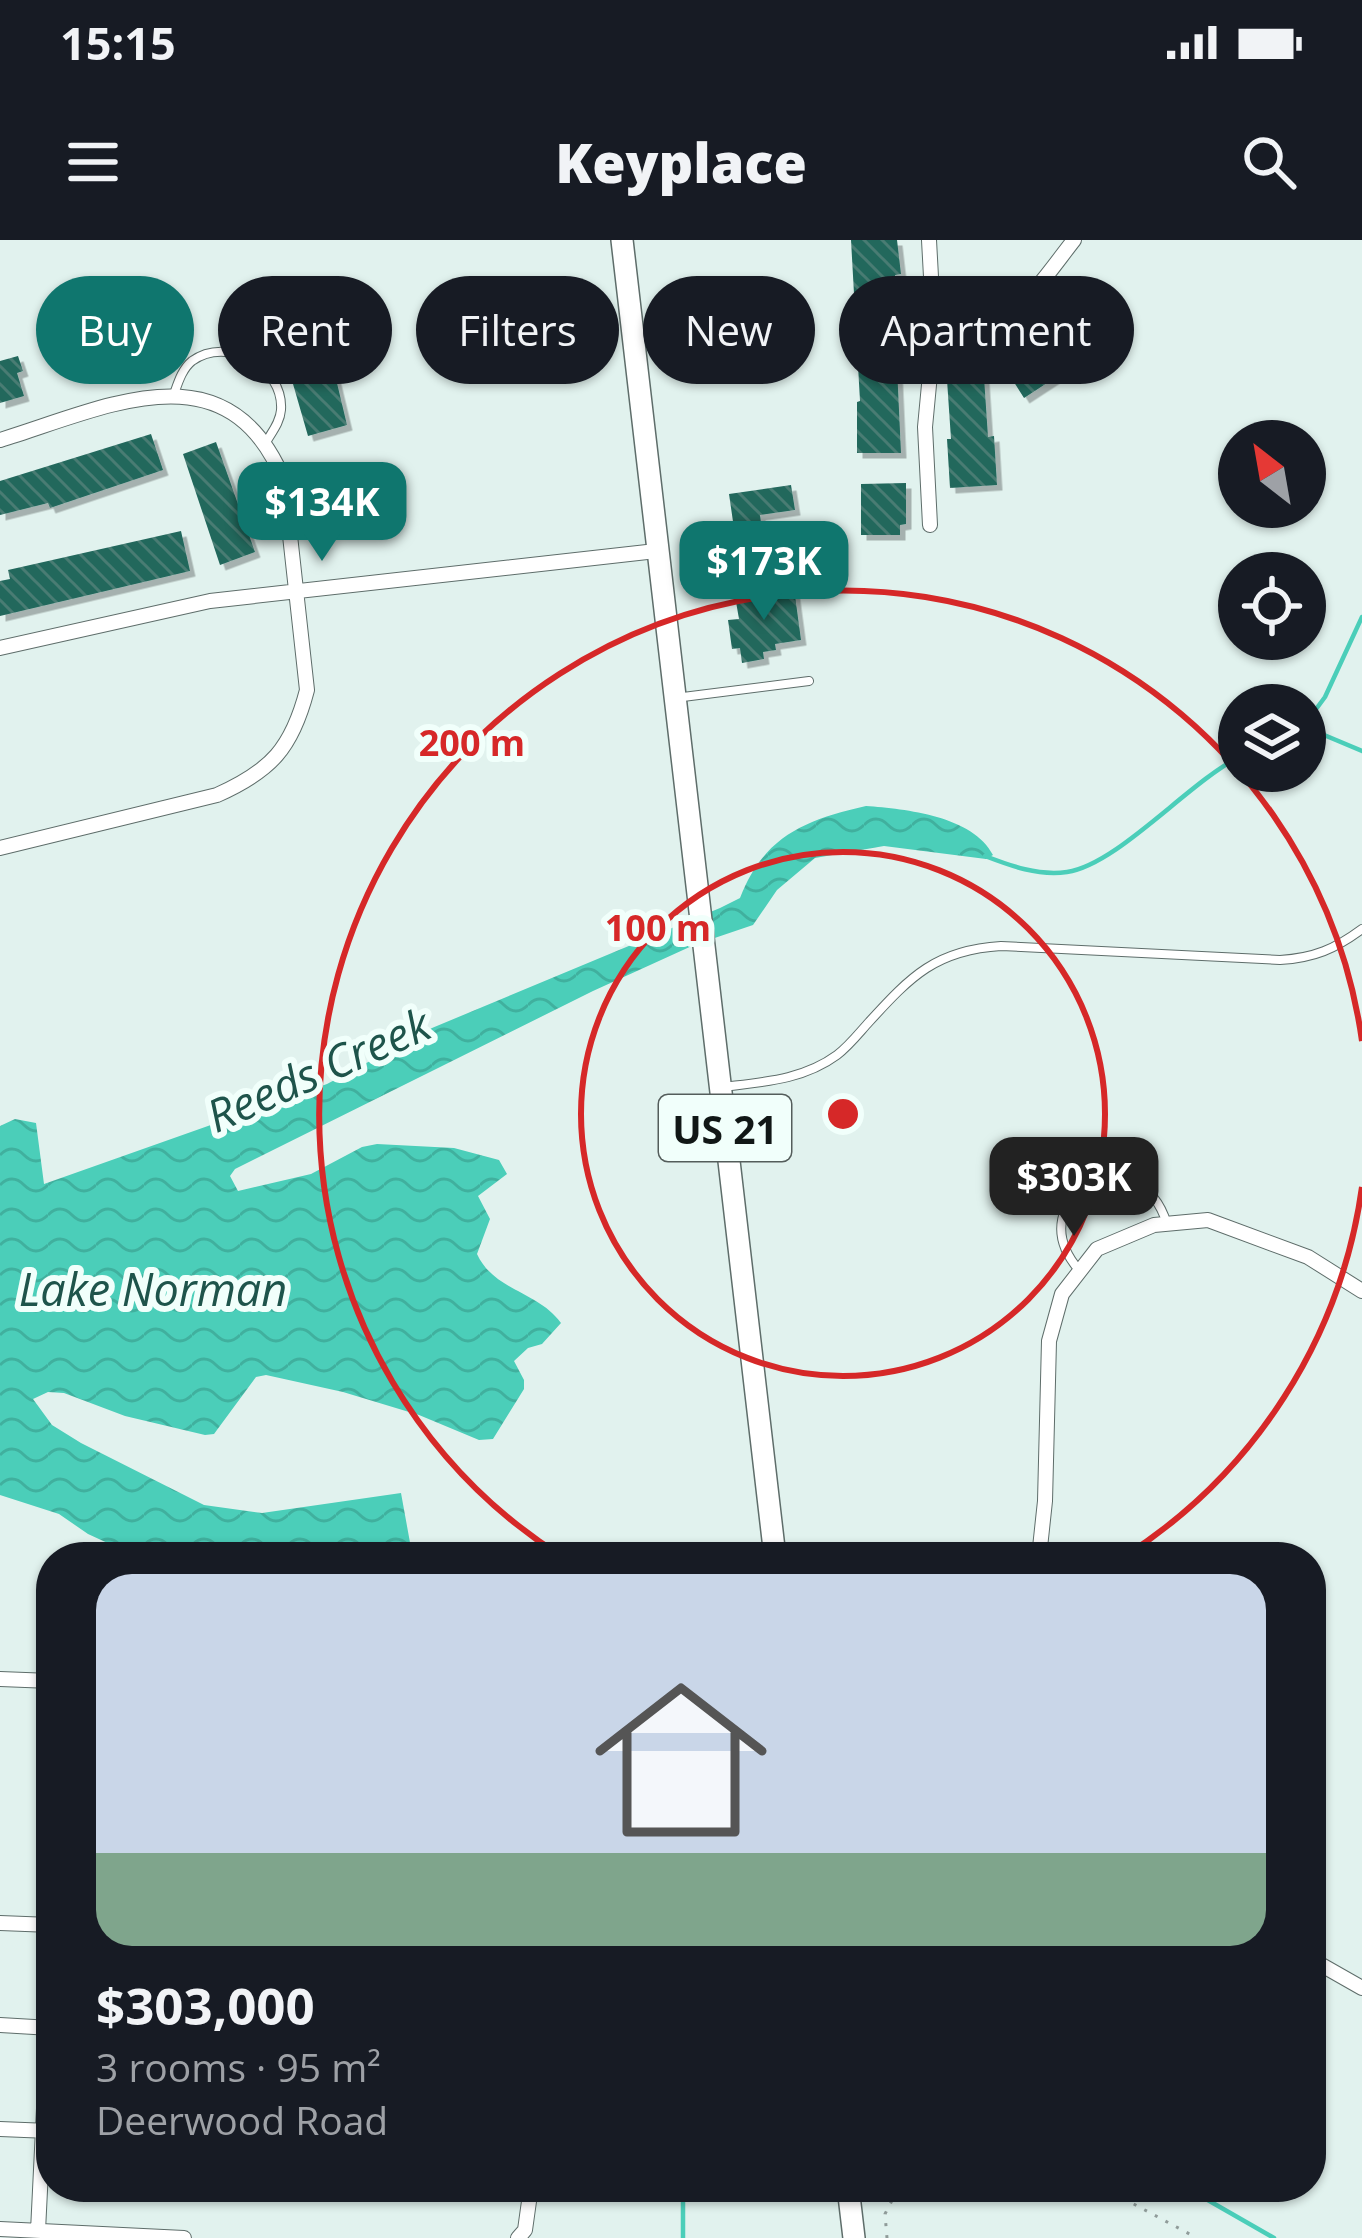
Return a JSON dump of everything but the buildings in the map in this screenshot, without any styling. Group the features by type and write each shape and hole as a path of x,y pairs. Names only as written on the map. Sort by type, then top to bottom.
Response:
{"main road":[{"name":"US 21","path":"622,240 773,1542"},
{"path":"850,2202 854,2238"}],"street":[{"path":"928,240 930,276"},
{"path":"1046,276 1074,240"},
{"path":"929,384 930,525"},
{"path":"0,440 141,397 202,398 232,412 265,444 284,481 307,690 298,723 266,769 217,795 0,848"},
{"path":"0,648 210,601 656,551"},
{"path":"1041,1542 1049,1341 1062,1294 1097,1249 1154,1225 1208,1220 1308,1257 1362,1292"},
{"path":"0,1679 36,1681"},
{"path":"0,1923 36,1924"},
{"path":"1326,1968 1362,1988"},
{"path":"0,2025 36,2027"},
{"path":"0,2128 36,2130"},
{"path":"38,2231 41,2202"},
{"path":"518,2238 525,2230 529,2202"},
{"path":"0,2229 184,2238"}],"lane":[{"path":"174,394 193,360 221,352 245,355 263,369 280,400 279,420 265,444"},
{"path":"674,699 809,681"},
{"path":"721,1087 810,1072 840,1054 904,983 933,962 966,948 1280,960 1310,958 1338,947 1362,929"},
{"path":"1080,1271 1061,1244 1060,1222 1075,1195 1090,1184 1114,1178 1140,1183 1155,1194 1167,1224"}],"path":[{"path":"887,2238 885,2214 891,2202"},
{"path":"1130,2202 1197,2238"}],"water":[{"name":"Lake Norman","path":"866,806 937,817 970,831 993,855 986,859 884,846 815,858 777,890 753,925 694,945 593,991 235,1169 230,1176 238,1191 311,1174 377,1144 454,1148 499,1160 507,1174 478,1196 490,1219 477,1254 494,1276 541,1304 561,1323 542,1344 528,1348 514,1361 524,1389 493,1439 479,1440 419,1415 266,1375 256,1377 214,1434 205,1435 125,1416 64,1393 48,1392 33,1399 52,1425 81,1443 204,1505 262,1513 401,1493 410,1542 105,1542 59,1514 0,1495 0,1126 15,1119 36,1123 44,1184 327,1084 432,1028 740,898 774,845 824,818"}],"waterway":[{"name":"Reeds Creek","path":"1326,695 1362,617"},
{"path":"1326,736 1362,751"},
{"name":"Reeds Creek","path":"985,856 1046,873 1087,866 1130,839 1218,770"},
{"path":"683,2202 683,2238"},
{"path":"1211,2202 1274,2238"}]}
